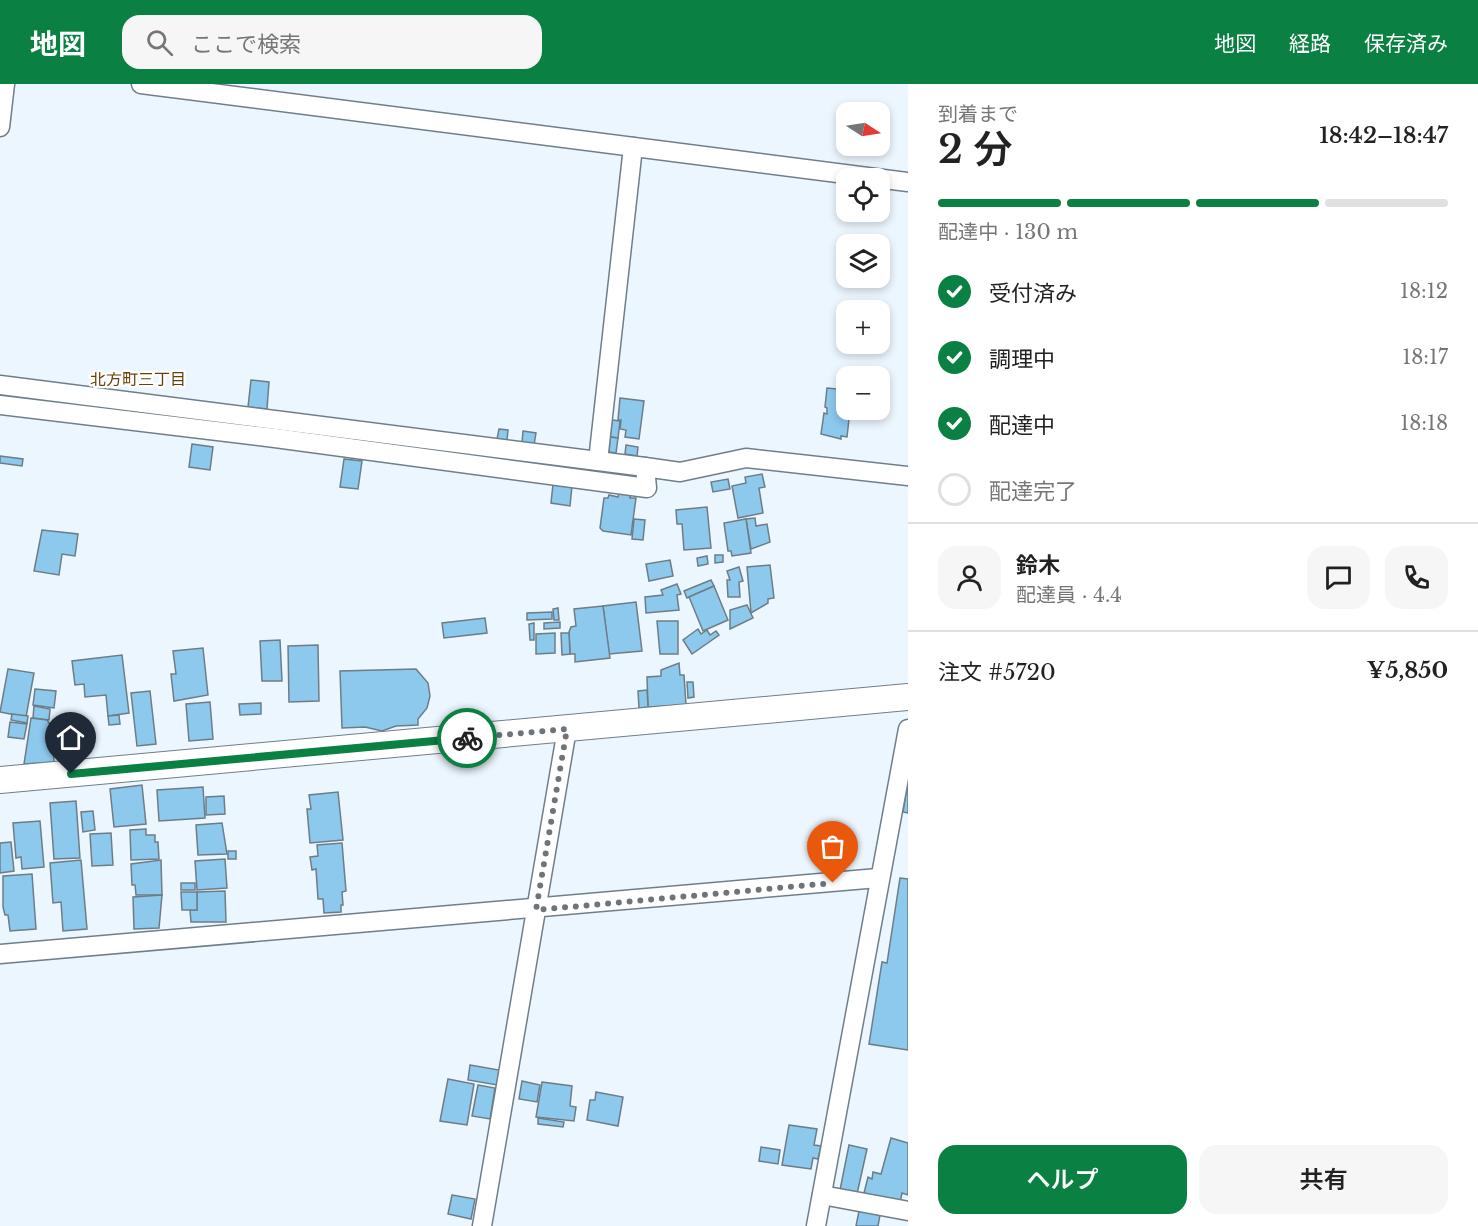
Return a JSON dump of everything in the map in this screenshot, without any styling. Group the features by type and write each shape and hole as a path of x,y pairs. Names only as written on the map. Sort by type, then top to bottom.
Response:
{"street":[{"path":"0,127 5,84"},
{"path":"141,84 908,182"},
{"path":"598,461 633,147"},
{"path":"0,385 680,472 746,458 908,476"},
{"path":"0,405 647,488 645,467"},
{"path":"0,780 908,697"},
{"path":"482,1226 567,729"},
{"path":"816,1226 878,878 908,729"},
{"path":"0,954 536,910 878,878"},
{"path":"822,1195 908,1211"}],"building":[{"path":"251,380 269,382 267,409 248,407"},
{"path":"827,388 836,389 836,420 849,420 847,437 841,436 841,439 821,434 824,413 827,414 825,407"},
{"path":"620,398 644,401 639,439 625,437 626,430 620,429 621,420 618,420"},
{"path":"612,420 620,421 618,438 610,437"},
{"path":"499,429 508,430 507,440 497,439"},
{"path":"523,431 536,433 534,445 522,443"},
{"path":"610,437 618,438 616,453 609,452"},
{"path":"192,444 213,447 210,470 189,467"},
{"path":"626,445 638,447 637,456 625,454"},
{"path":"0,456 23,459 22,466 0,463"},
{"path":"344,459 362,461 358,489 340,487"},
{"path":"762,474 765,487 759,488 763,513 738,518 732,486 746,483 745,477"},
{"path":"728,479 730,489 713,492 711,482"},
{"path":"553,484 572,486 570,506 551,503"},
{"path":"619,491 631,493 630,498 636,498 631,535 603,531 600,528 604,498 608,498 609,495 618,497"},
{"path":"707,507 711,548 684,550 682,524 677,524 676,510"},
{"path":"755,518 756,526 767,524 770,542 751,549 746,519"},
{"path":"634,519 645,520 643,540 632,539"},
{"path":"746,519 751,553 732,556 731,551 728,551 724,523"},
{"path":"42,530 78,534 75,556 62,554 59,575 34,571"},
{"path":"715,555 723,555 723,562 715,563"},
{"path":"707,556 708,564 698,566 697,558"},
{"path":"670,560 673,576 649,581 646,564"},
{"path":"770,565 774,598 768,599 768,603 751,613 747,567"},
{"path":"739,567 743,581 739,582 740,597 728,597 727,580 730,580 727,571"},
{"path":"711,580 714,586 687,598 684,591"},
{"path":"677,584 681,594 677,595 679,610 646,613 645,597 663,595 661,590"},
{"path":"714,586 728,620 703,631 689,597"},
{"path":"636,602 642,651 609,654 603,606"},
{"path":"747,605 753,618 730,629 730,610"},
{"path":"603,606 610,658 575,662 575,654 570,654 569,632 571,627 576,626 574,609"},
{"path":"558,608 559,620 554,620 553,609"},
{"path":"552,612 552,619 527,620 527,613"},
{"path":"485,618 487,633 444,638 442,623"},
{"path":"657,621 678,621 678,654 660,654"},
{"path":"560,622 560,628 544,629 544,623"},
{"path":"534,623 534,640 530,640 529,624"},
{"path":"698,629 701,634 707,630 710,635 716,631 719,635 692,654 683,640"},
{"path":"555,633 555,653 536,654 536,634"},
{"path":"561,633 569,633 570,654 562,655"},
{"path":"280,640 282,681 262,681 260,641"},
{"path":"318,645 319,701 289,702 288,646"},
{"path":"203,648 208,695 174,701 171,674 176,674 173,651"},
{"path":"122,655 129,713 108,716 106,695 85,697 84,684 75,685 72,661"},
{"path":"679,663 680,675 684,675 686,705 648,707 647,677 661,676 661,670"},
{"path":"8,669 34,673 26,717 0,712"},
{"path":"416,669 428,683 430,696 427,708 418,719 418,725 396,726 382,731 365,727 342,728 340,671"},
{"path":"687,682 693,682 694,697 688,698"},
{"path":"35,689 56,691 54,708 33,705"},
{"path":"647,690 648,707 639,708 638,691"},
{"path":"150,691 156,744 137,746 131,693"},
{"path":"210,702 213,739 189,741 186,704"},
{"path":"261,703 261,714 240,715 239,704"},
{"path":"34,706 50,709 49,720 33,718"},
{"path":"12,714 28,716 27,723 11,720"},
{"path":"119,715 120,724 109,725 108,716"},
{"path":"31,718 47,720 52,727 54,762 24,764"},
{"path":"10,722 27,724 24,739 8,737"},
{"path":"908,781 908,813 903,812"},
{"path":"142,785 146,824 114,827 110,789"},
{"path":"203,787 205,818 159,821 157,790"},
{"path":"338,792 343,840 310,843 307,809 311,809 309,795"},
{"path":"224,796 225,814 206,815 206,797"},
{"path":"76,801 80,858 54,859 50,803"},
{"path":"93,811 95,830 83,832 81,812"},
{"path":"40,821 44,867 22,869 21,857 16,858 13,823"},
{"path":"222,823 227,854 198,855 196,825"},
{"path":"146,829 146,835 155,835 155,842 158,842 159,859 131,860 130,830"},
{"path":"111,833 113,865 92,866 90,834"},
{"path":"11,842 14,871 0,873 0,843"},
{"path":"342,843 346,891 342,892 343,905 341,905 341,912 324,913 323,899 318,899 316,869 312,870 310,857 318,856 317,845"},
{"path":"228,851 236,851 236,859 228,859"},
{"path":"225,859 227,888 197,890 195,861"},
{"path":"81,860 87,929 63,931 61,902 53,903 50,863"},
{"path":"161,860 162,895 136,895 135,885 132,885 131,864"},
{"path":"32,874 36,929 10,931 8,915 5,915 3,907 3,876"},
{"path":"900,878 908,879 908,1050 869,1044 882,962 887,963"},
{"path":"181,883 195,883 195,890 181,890"},
{"path":"225,891 226,922 191,922 190,910 197,910 197,892"},
{"path":"181,892 197,892 197,910 182,910"},
{"path":"162,895 159,928 134,929 133,897"},
{"path":"470,1065 499,1070 497,1085 468,1080"},
{"path":"448,1079 474,1084 467,1125 440,1121"},
{"path":"522,1081 540,1085 537,1102 519,1099"},
{"path":"542,1082 572,1086 570,1106 576,1107 574,1121 536,1117"},
{"path":"478,1085 495,1088 490,1119 472,1116"},
{"path":"596,1092 623,1097 618,1126 587,1120 590,1100 595,1100"},
{"path":"538,1118 564,1122 563,1127 538,1124"},
{"path":"789,1125 817,1129 814,1145 821,1146 818,1159 813,1158 811,1169 782,1165"},
{"path":"891,1138 908,1143 908,1195 902,1193 900,1203 864,1193 868,1177 872,1179 873,1172 881,1174"},
{"path":"849,1145 867,1149 857,1194 840,1190"},
{"path":"761,1147 780,1150 778,1164 759,1161"},
{"path":"452,1195 475,1199 471,1219 448,1214"},
{"path":"859,1211 880,1215 878,1226 856,1226"}],"way so far":[{"path":"467,738 567,729 536,910 833,883"}],"district":[{"name":"北方町三丁目","path":"138,379"}],"route":[{"path":"71,774 467,738"}]}
